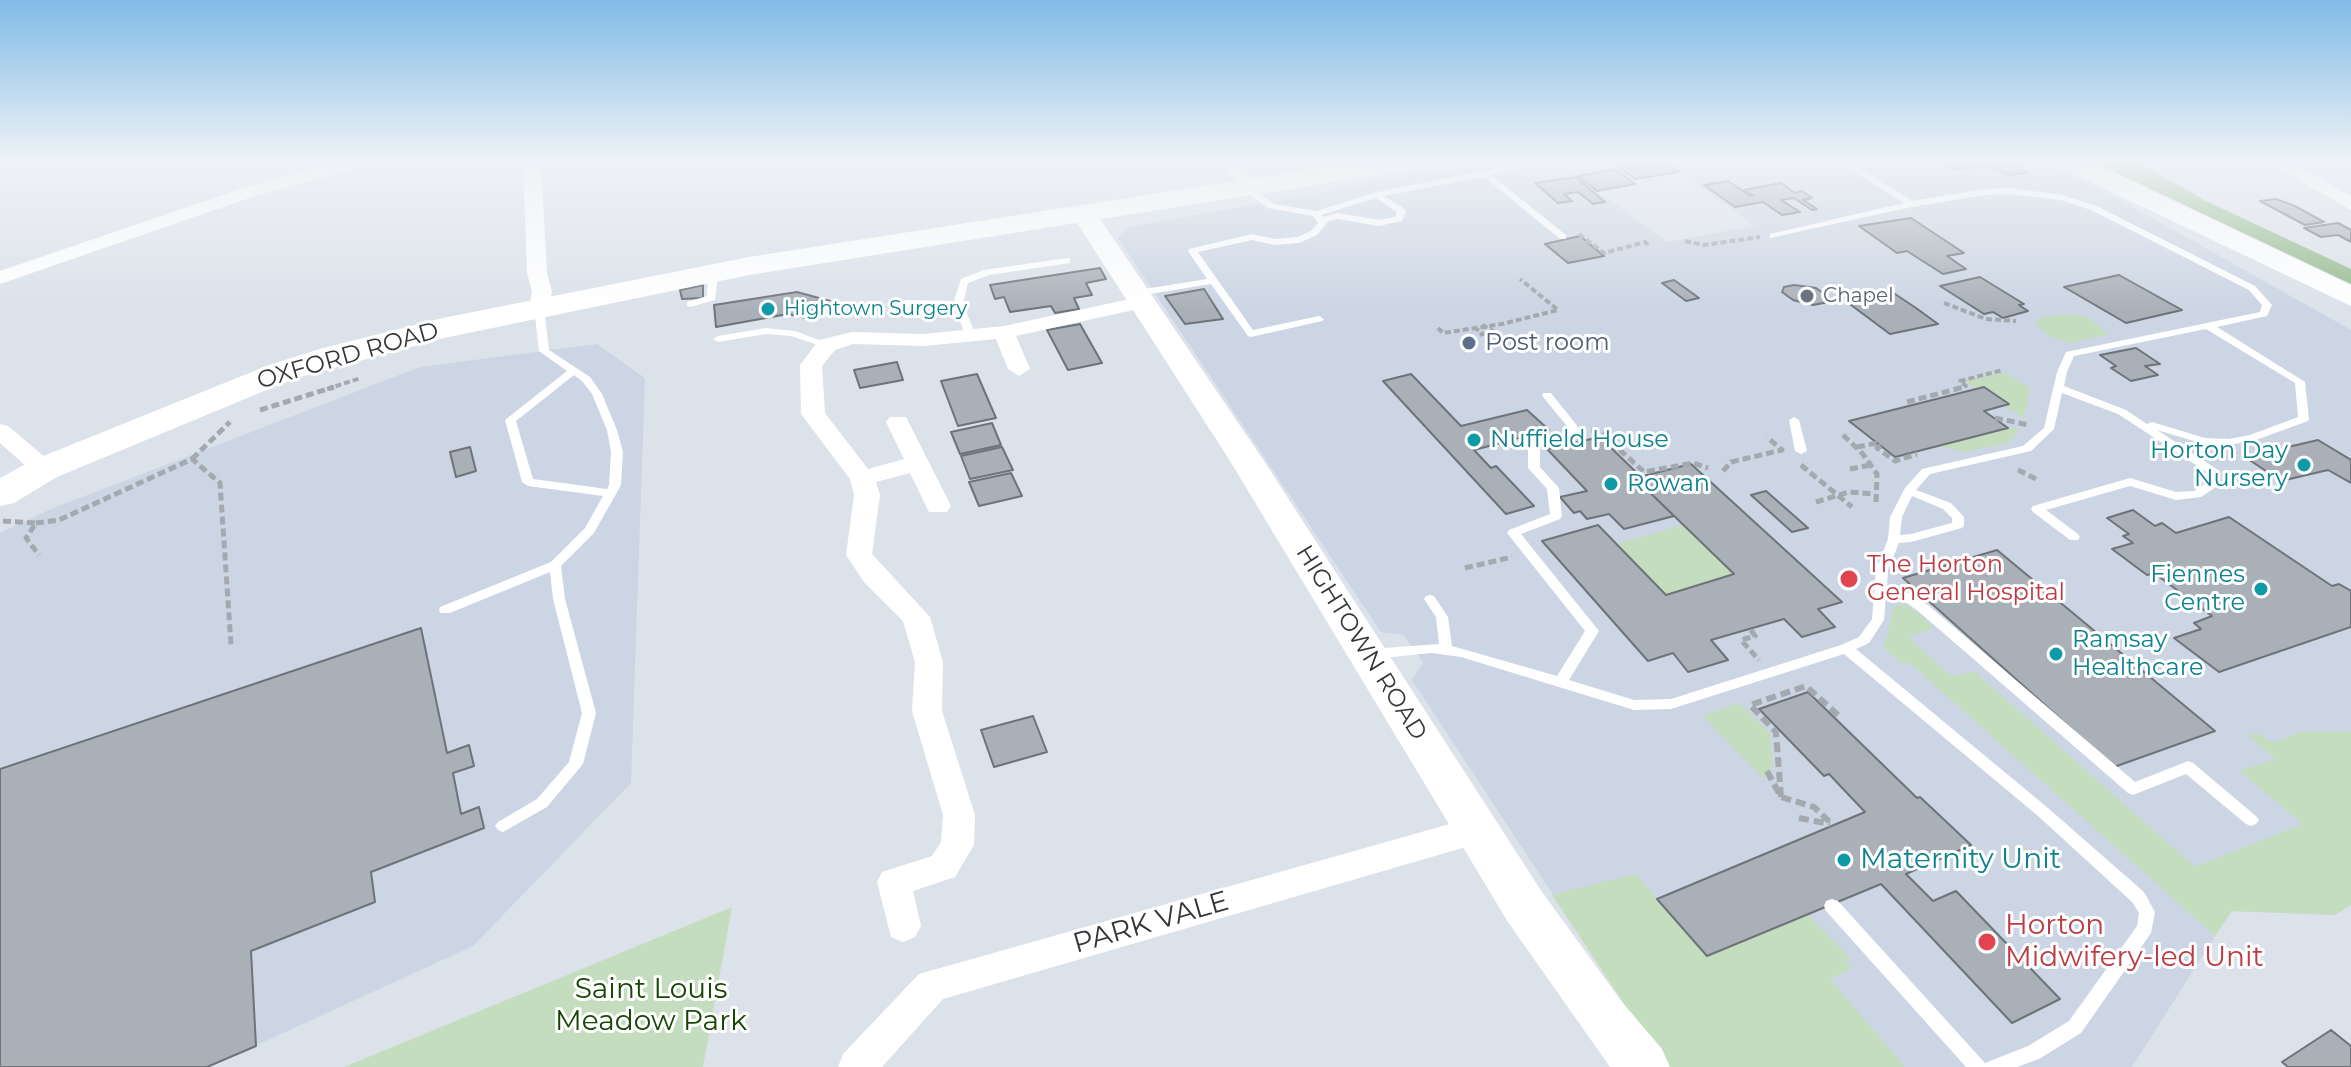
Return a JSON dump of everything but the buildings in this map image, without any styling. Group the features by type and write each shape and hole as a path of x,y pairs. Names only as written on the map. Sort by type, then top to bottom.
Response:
{"main road":[{"name":"OXFORD ROAD","path":"0,494 44,469 281,372 381,343 713,273 1112,211"},
{"path":"2172,211 2351,297"}],"street":[{"path":"0,278 195,211"},
{"path":"534,211 537,273 542,291 539,308"},
{"name":"HIGHTOWN ROAD","path":"1085,215 1141,298 1534,919 1604,1019 1643,1067"},
{"path":"903,926 894,882 943,867 957,845 959,815 927,711 929,662 916,617 874,576 859,555 867,495 862,478 813,414 811,365 827,345 852,338 924,340 1004,332 1141,298"},
{"path":"1004,332 1019,369"},
{"path":"898,422 938,506"},
{"path":"0,431 44,469"},
{"path":"862,478 918,463"},
{"name":"PARK VALE","path":"857,1067 932,986 1478,830"}],"lane":[{"path":"1291,211 1318,217 1338,216 1379,223 1399,219 1402,211"},
{"path":"1318,217 1335,211"},
{"path":"1531,211 1563,237"},
{"path":"1773,236 1882,211"},
{"path":"1368,654 1400,649 1446,650 1634,705 1671,704 1864,640 1878,620 1882,570 1894,539 1896,517 1909,491 1926,471 2027,449 2049,429 2070,354 2264,314 2267,305 2252,288 2100,211"},
{"path":"1318,217 1323,223 1314,233 1299,240 1275,242 1252,237 1192,251 1210,281 1251,334 1319,319"},
{"path":"971,336 958,304 964,281 987,272 1067,261"},
{"path":"690,304 712,298 713,273"},
{"path":"1141,298 1210,281"},
{"path":"906,303 958,304"},
{"path":"445,610 555,565 590,530 612,493 618,468 612,430 597,394 586,379 544,351 539,308"},
{"path":"2135,420 2204,441 2229,442 2252,438 2304,419 2300,382 2207,325"},
{"path":"718,339 766,331 792,333 827,345"},
{"path":"573,371 510,420 528,482 612,493"},
{"path":"2059,388 2092,398 2135,420 2214,472 2212,484 2197,494 2176,496 2130,482 2037,509 2074,537"},
{"path":"1547,395 1578,433 1534,442 1534,468 1553,488 1556,516 1513,533 1526,554 1592,631 1560,683"},
{"path":"1794,420 1798,456"},
{"path":"1894,539 1948,530 1958,525 1958,517 1947,506 1909,491"},
{"path":"503,826 542,803 576,764 589,713 559,599 555,565"},
{"path":"1879,590 1905,596 1923,608 2133,789 2188,767 2251,820"},
{"path":"1430,599 1442,617 1446,650"},
{"path":"1846,648 2043,812 2138,897 2147,912 2145,928 2075,1027 2033,1053 1992,1067"},
{"path":"1832,906 1978,1067"}],"path":[{"path":"1563,237 1580,234 1604,253 1645,242 1649,246"},
{"path":"1685,241 1704,245 1773,236"},
{"path":"1438,328 1443,333 1502,324 1558,310 1520,279"},
{"path":"1944,303 1986,319 2016,321"},
{"path":"1481,325 1499,334"},
{"path":"1474,326 1483,334 1479,335"},
{"path":"1907,402 1966,386 1960,381 2003,370"},
{"path":"1995,418 2029,425"},
{"path":"0,517 3,521 36,523 59,520 192,459 233,419"},
{"path":"1578,433 1599,431 1644,472 1693,463 1708,468"},
{"path":"1843,435 1877,474 1876,502"},
{"path":"1723,471 1731,462 1784,452 1767,437"},
{"path":"1857,448 1879,445 1877,448 1895,461 1929,451"},
{"path":"1798,456 1852,507"},
{"path":"192,459 220,483 231,645"},
{"path":"1850,469 1871,465"},
{"path":"1816,502 1849,492 1874,494"},
{"path":"36,523 26,538 39,555"},
{"path":"1465,568 1526,554"},
{"path":"1751,630 1755,636 1741,640 1760,661"},
{"path":"1781,797 1776,732 1750,705 1806,686 1838,715"},
{"path":"1767,771 1781,797 1814,807 1833,825 1799,818"}],"shaded area":[{"name":"The Horton General Hospital","path":"1219,211 1625,211 1667,242 1755,226 1733,211 2139,211 2351,330 2351,905 2335,915 2231,911 2132,1067 1666,1067 1412,680 1423,663 1404,635 1381,632 1118,238 1129,227"},
{"path":"597,344 645,378 631,783 473,946 209,1067 0,1067 0,533 51,509 420,367"}],"green space":[{"path":"2197,211 2227,211 2351,269 2351,284"},
{"path":"2071,314 2087,317 2109,334 2072,343 2051,337 2037,326 2037,320"},
{"path":"2003,372 2030,388 2024,418 2002,406 2009,404 1984,387 1976,389 1965,381"},
{"path":"2008,428 2020,429 2008,443 1965,452 1936,446"},
{"path":"1683,525 1734,574 1666,595 1617,544"},
{"path":"1903,604 1933,628 1908,637 1951,676 1975,672 2195,867 2303,824 2239,771 2276,759 2247,735 2259,733 2272,743 2302,732 2351,732 2351,905 2335,915 2232,911 2215,936 1909,662 1903,664 1884,648 1893,610 1896,605"},
{"path":"1738,703 1770,733 1773,767 1763,778 1703,716"},
{"path":"1636,874 1707,956 1808,915 1850,958 1845,960 1852,968 1830,979 1905,1067 1666,1067 1552,895"},
{"name":"Saint Louis Meadow Park","path":"732,907 703,1067 344,1067"}],"place":[{"name":"Chapel","path":"1807,296"},
{"name":"Hightown Surgery","path":"768,309"},
{"name":"Post room","path":"1469,343"},
{"name":"Nuffield House","path":"1474,440"},
{"name":"Horton Day Nursery","path":"2304,465"},
{"name":"Rowan","path":"1611,484"},
{"name":"The Horton General Hospital","path":"1849,579"},
{"name":"Fiennes Centre","path":"2261,589"},
{"name":"Ramsay Healthcare","path":"2056,654"},
{"name":"Maternity Unit","path":"1844,860"},
{"name":"Horton Midwifery-led Unit","path":"1987,942"}]}
